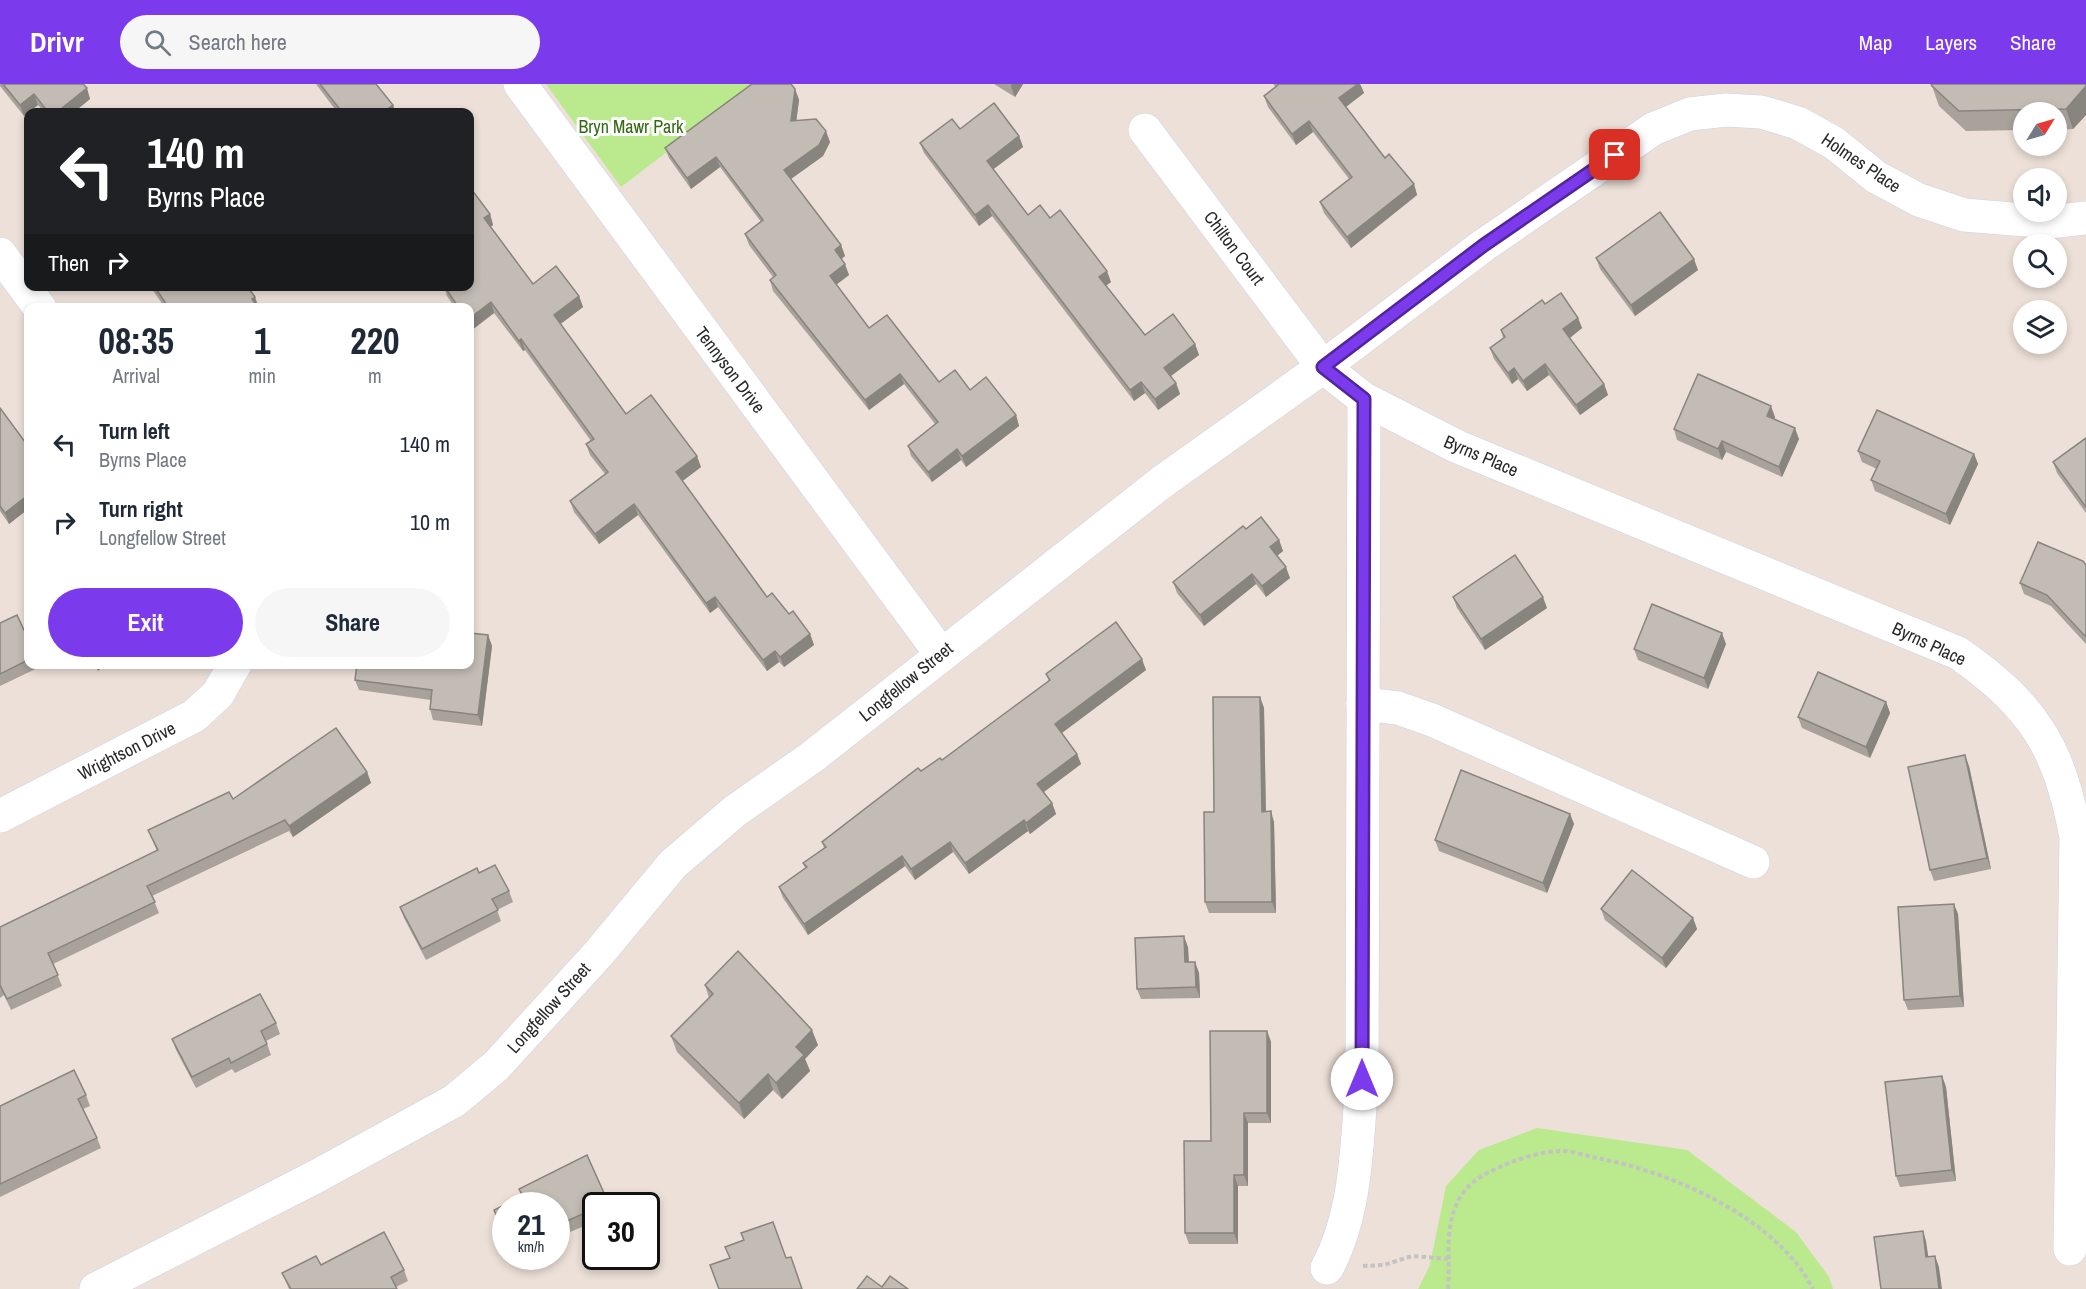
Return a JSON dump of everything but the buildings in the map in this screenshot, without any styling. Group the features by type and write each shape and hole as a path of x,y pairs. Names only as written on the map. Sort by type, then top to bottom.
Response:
{"street":[{"name":"Tennyson Drive","path":"520,84 941,654"},
{"name":"Longfellow Street","path":"96,1289 317,1176 453,1101 496,1066 599,953 673,864 735,812 812,757 1162,482 1323,367 1484,245 1653,129 1690,114 1726,110 1744,111"},
{"name":"Holmes Place","path":"1744,111 1761,112 1798,123 1834,143 1876,177 1918,200 1964,215 2049,222 2086,218"},
{"name":"Chilton Court","path":"1144,130 1323,367"},
{"path":"5,269 24,290"},
{"path":"25,291 36,303"},
{"name":"Byrns Place","path":"1323,367 1364,399 1458,447 1958,653 1995,679 2026,712 2050,749 2067,792 2076,837 2070,1249"},
{"path":"1327,1268 1341,1242 1356,1163 1362,1079 1364,399"},
{"name":"Wrightson Drive","path":"0,816 195,716 218,694 232,669"},
{"path":"1363,704 1398,708 1432,720 1753,862"}],"path":[{"path":"1448,1289 1451,1259 1448,1223 1461,1197 1476,1178 1516,1160 1562,1151 1635,1165 1706,1194 1745,1218 1797,1262 1813,1289"},
{"path":"1327,1268 1384,1265 1412,1256 1451,1259"}],"green space":[{"name":"Bryn Mawr Park","path":"546,84 756,84 621,187"},
{"path":"1537,1128 1687,1150 1796,1232 1829,1277 1833,1289 1418,1289 1430,1265 1446,1186 1479,1150"}],"route":[{"path":"1362,1079 1361,560 1364,399 1323,367 1484,245 1615,155"}]}
